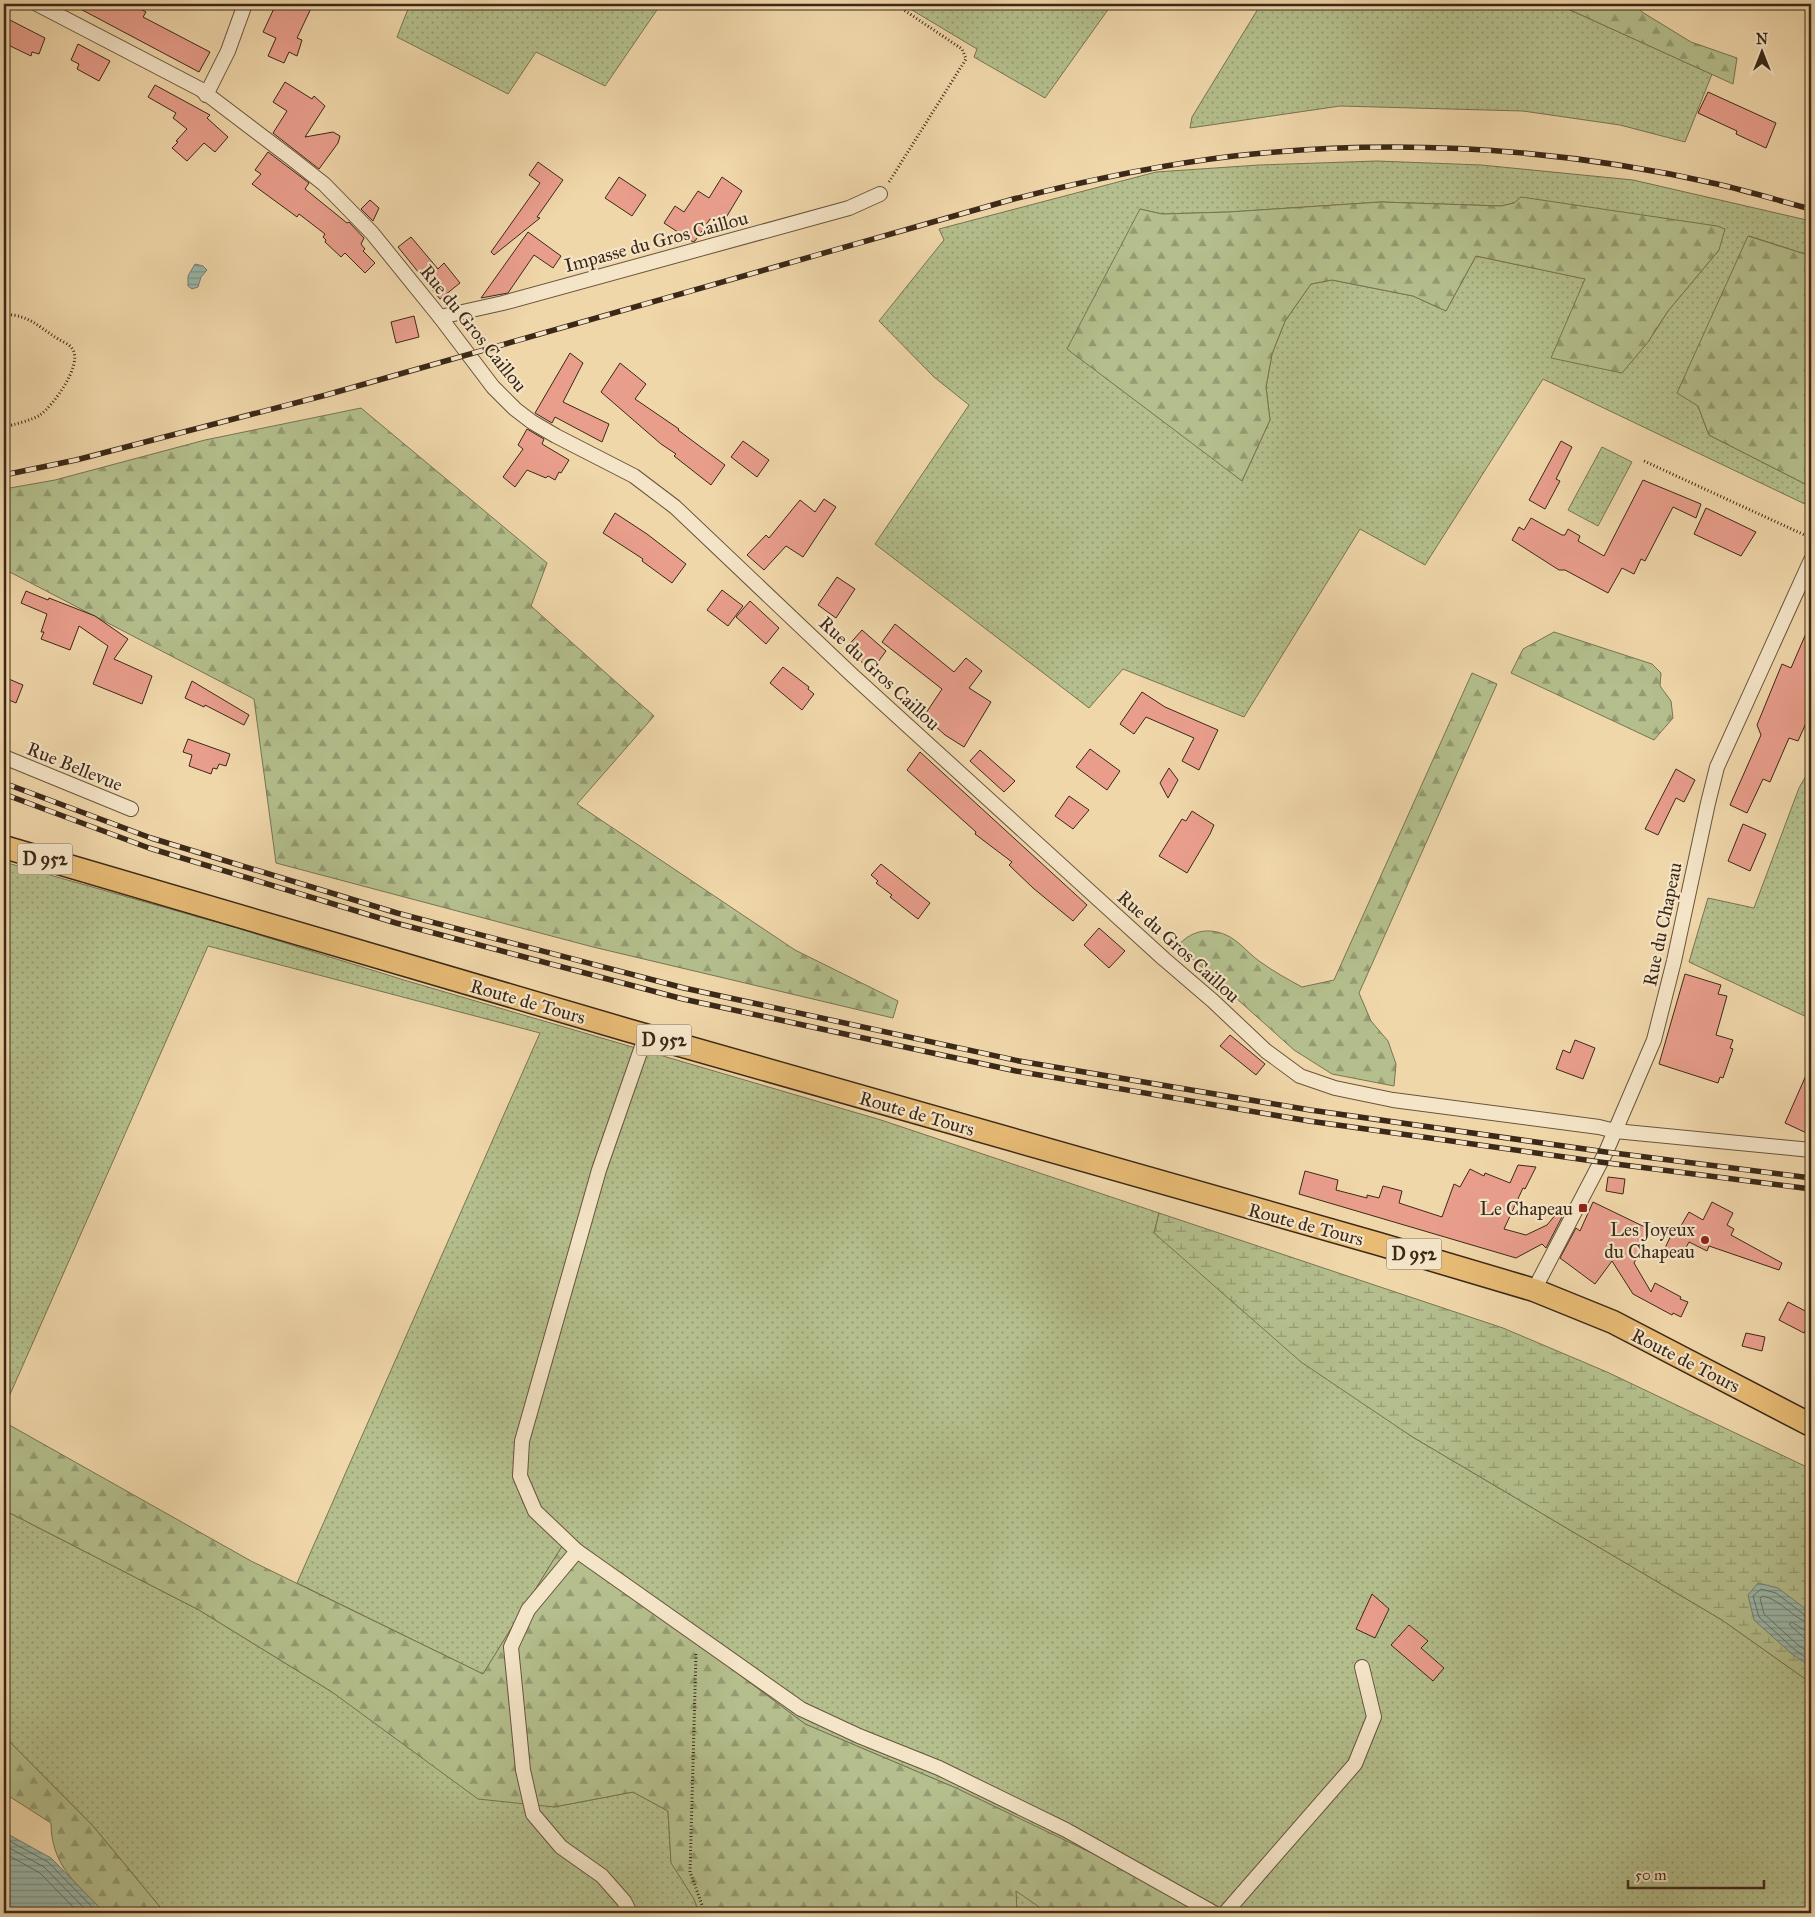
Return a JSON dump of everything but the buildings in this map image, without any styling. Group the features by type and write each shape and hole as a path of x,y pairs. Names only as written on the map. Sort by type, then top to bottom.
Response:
{"main road":[{"name":"Route de Tours","path":"4,847 646,1035 1369,1241 1534,1290 1613,1322 1811,1424"}],"street":[{"name":"Rue du Gros Caillou","path":"37,4 203,92 324,184 372,233 440,317 492,387 515,409 532,422 556,436 634,476 675,507 851,674 1266,1051 1300,1076 1335,1088 1393,1100 1589,1125 1616,1131 1811,1150"},
{"path":"203,92 228,51 245,4"},
{"name":"Impasse du Gros Caillou","path":"440,317 503,303 849,208 880,194"},
{"name":"Rue du Chapeau","path":"1534,1290 1616,1131 1654,1040 1674,961 1717,767 1811,560"},
{"name":"Rue Bellevue","path":"4,757 131,809"},
{"path":"646,1035 600,1170 522,1441 520,1476 535,1511 577,1551 801,1709 859,1736 939,1768 1066,1830 1214,1913"},
{"path":"577,1551 528,1610 511,1647 523,1770 533,1814 560,1847 602,1876 624,1901 630,1913"},
{"path":"1225,1913 1355,1764 1374,1717 1362,1667"}],"path":[{"path":"880,194 966,59 962,49 895,4"},
{"path":"4,314 20,315 40,326 69,346 74,351 75,357 70,376 45,411 33,419 4,427"},
{"path":"1644,461 1811,538"},
{"path":"696,1634 690,1872 705,1913"}],"green space":[{"path":"410,4 661,4 605,86 536,52 508,94 397,37"},
{"path":"902,4 1112,4 1045,98 974,57 977,49"},
{"path":"1261,4 1557,4 1712,74 1685,142 1620,125 1523,111 1340,106 1190,128 1192,117"},
{"path":"1557,4 1636,4 1642,12 1691,42 1737,58 1733,84"},
{"path":"1377,161 1481,165 1633,180 1811,221 1811,256 1749,236 1698,406 1709,435 1811,487 1811,507 1543,379 1425,565 1360,529 1244,717 1123,669 1089,708 875,544 969,405 934,377 879,321 944,240 939,229 1156,172 1259,165","holes":["1381,202 1501,206 1514,203 1719,250 1668,311 1648,342 1586,279 1476,256 1446,311 1413,296 1332,280 1311,284 1285,321 1272,354 1266,387 1270,420 1242,481 1140,209 1162,214 1229,212"]},
{"path":"1521,197 1717,226 1725,229 1719,250 1668,311 1648,342 1622,373 1551,358 1585,279 1476,256 1446,311 1413,296 1332,280 1311,284 1285,321 1272,354 1266,387 1270,420 1242,481 1067,349 1140,209 1162,214 1229,212 1381,202 1501,206 1514,203"},
{"path":"1748,236 1811,256 1811,487 1709,435 1698,406 1677,393"},
{"path":"361,408 547,563 531,606 654,716 577,804 795,950 898,1001 893,1018 593,947 276,863 254,699 4,569 4,489 55,480 205,440"},
{"path":"1602,447 1632,462 1598,526 1568,510"},
{"path":"1554,632 1652,664 1661,673 1660,686 1671,701 1673,718 1654,740 1511,673 1523,649"},
{"path":"1472,673 1497,684 1359,993 1371,1021 1388,1041 1396,1064 1394,1086 1332,1074 1294,1050 1178,946 1194,934 1213,931 1230,937 1264,965 1302,987 1334,980"},
{"path":"1811,767 1811,1019 1689,962 1708,898 1754,908 1799,788"},
{"path":"4,862 237,928 404,980 881,1120 1159,1213 1154,1233 1411,1436 1722,1620 1811,1683 1811,1913 1017,1913 1010,1814 956,1788 805,1724 564,1543 483,1674 297,1583 540,1033 208,946 4,1408"},
{"path":"1159,1213 1503,1328 1607,1372 1811,1469 1811,1683 1722,1620 1411,1436 1301,1362 1154,1233"},
{"path":"4,1422 251,1561 483,1674 564,1543 805,1724 956,1788 1194,1902 1206,1913 1048,1913 1016,1891 1017,1913 699,1913 694,1899 671,1863 668,1811 633,1792 554,1807 478,1799 332,1692 199,1610 4,1510"},
{"path":"4,1510 199,1610 332,1692 554,1807 633,1792 668,1811 671,1862 694,1899 699,1913 165,1913 93,1826 4,1736"},
{"path":"4,1736 93,1826 165,1913 105,1913 76,1883 61,1863 56,1851 52,1838 51,1823 4,1793"}],"water":[{"path":"195,264 203,266 207,270 201,277 198,287 192,289 188,286 188,276"},
{"path":"1758,1583 1778,1588 1811,1613 1811,1667 1792,1654 1754,1620 1748,1595"},
{"path":"4,1832 51,1858 105,1913 4,1913"}],"railway":[{"path":"4,475 76,460 326,395 1010,200 1121,174 1177,164 1234,156 1355,148 1416,147 1477,150 1598,162 1657,172 1729,187 1811,209"},
{"path":"4,783 151,838 397,913 684,988 1019,1061 1310,1110 1606,1152 1811,1178"},
{"path":"4,794 149,848 396,923 683,999 1016,1071 1309,1121 1600,1162 1811,1189"}],"place":[{"name":"Le Chapeau","path":"1583,1208"},
{"name":"Les Joyeux du Chapeau","path":"1705,1240"}]}
